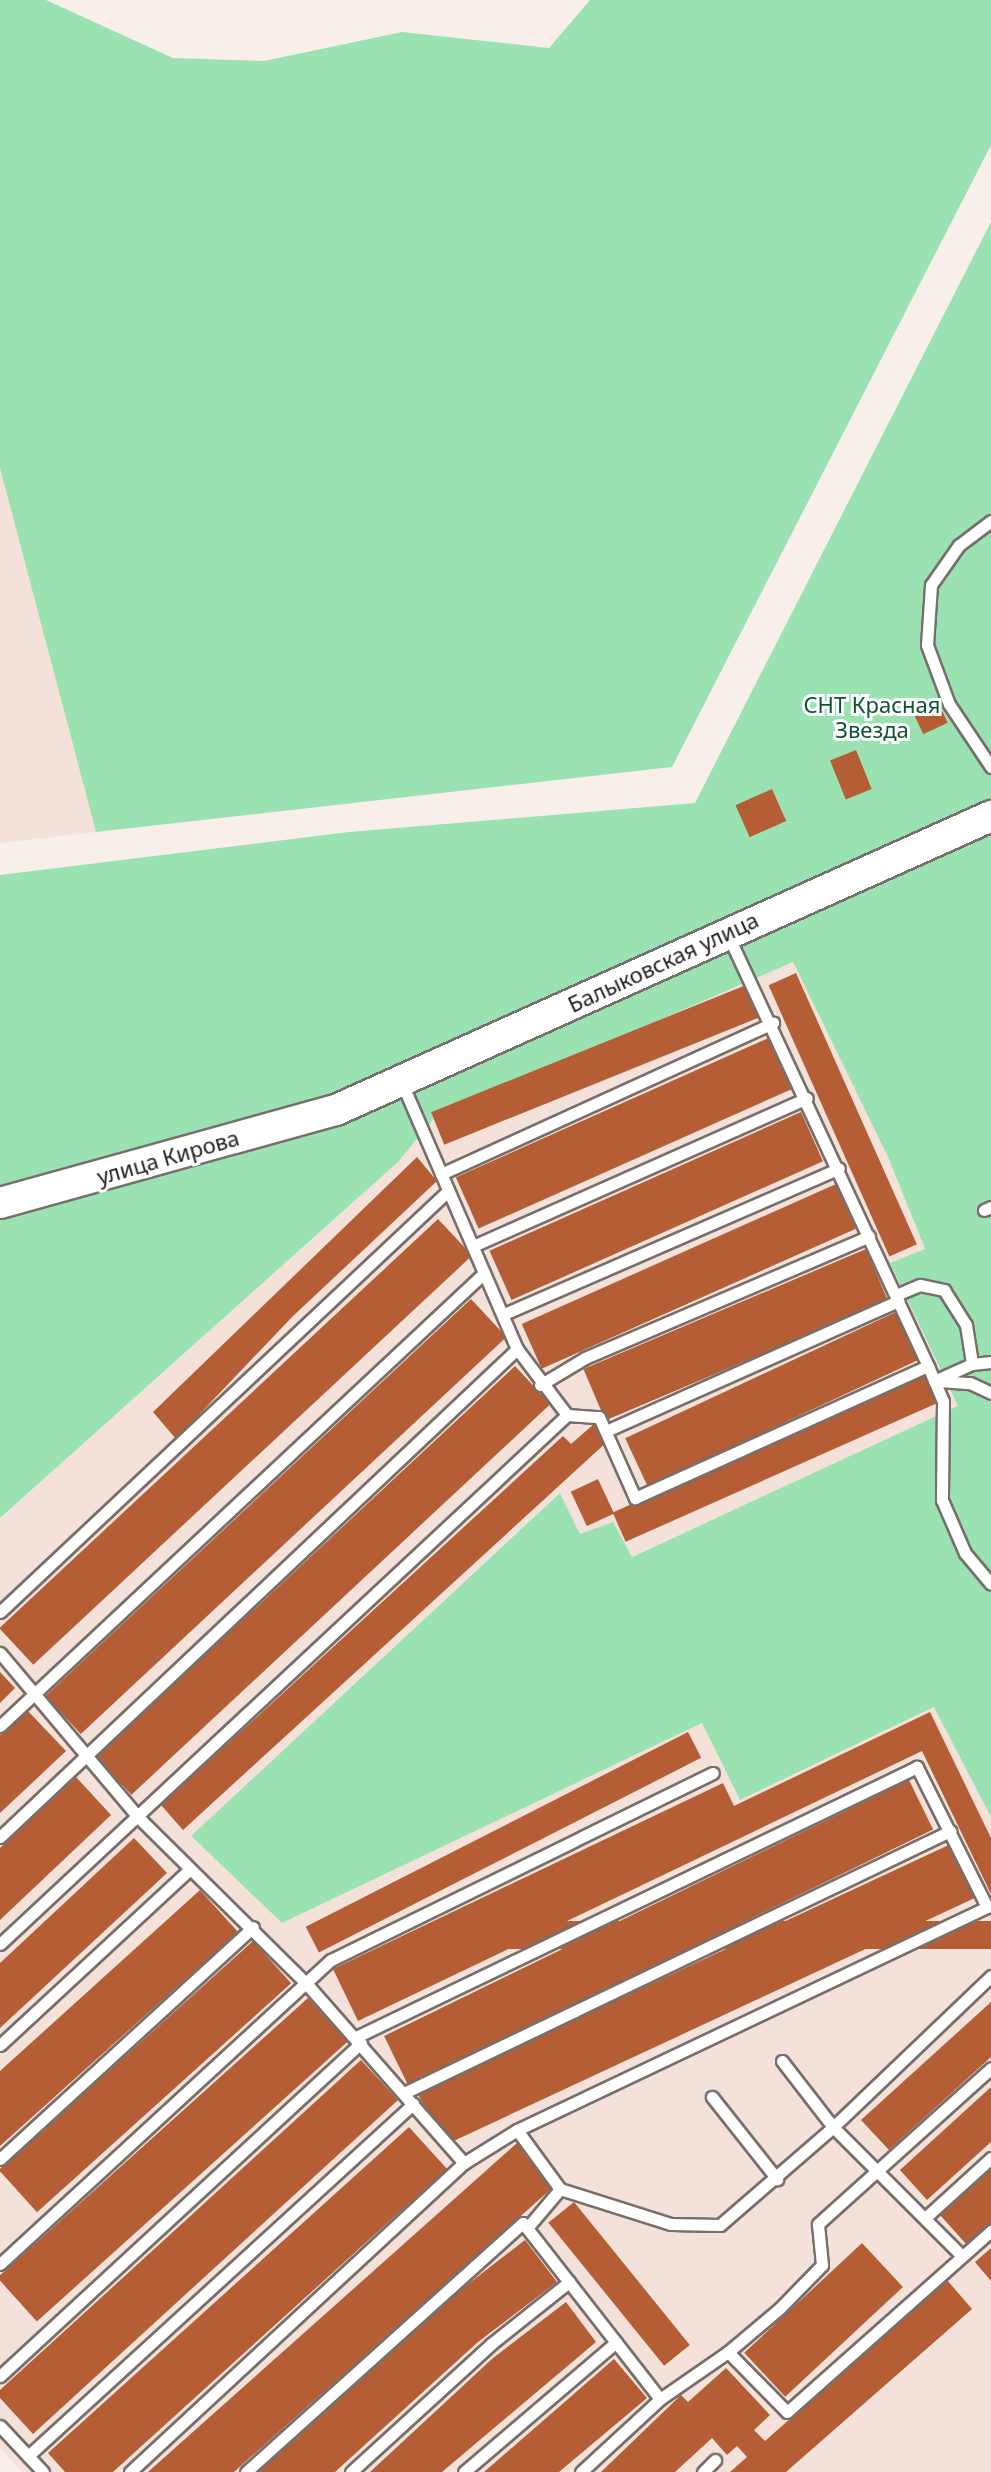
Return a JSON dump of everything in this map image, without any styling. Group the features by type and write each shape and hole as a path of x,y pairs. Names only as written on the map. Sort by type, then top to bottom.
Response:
{"street":[{"name":"Балыковская улица","path":"336,1110 726,931 991,816"},
{"name":"улица Кирова","path":"0,1203 336,1110"}],"lane":[{"path":"991,521 959,545 931,585 927,645 949,704 991,767"},
{"path":"726,931 773,1023 943,1401 942,1500 965,1553 991,1584"},
{"path":"441,1174 773,1023"},
{"path":"401,1081 517,1349 540,1385 567,1415 599,1417 635,1498 928,1366"},
{"path":"473,1246 807,1098"},
{"path":"504,1314 839,1168"},
{"path":"0,1612 448,1191"},
{"path":"540,1385 585,1358 869,1236"},
{"path":"0,1726 484,1273"},
{"path":"606,1431 920,1285 944,1290 966,1325 972,1364"},
{"path":"0,1837 517,1349"},
{"path":"934,1381 972,1364 991,1362"},
{"path":"934,1381 970,1383 991,1393"},
{"path":"0,1944 567,1415"},
{"path":"0,1653 138,1817 253,1927 305,1982 464,2163"},
{"path":"0,2376 358,2040 917,1767 987,1907 517,2130 464,2163 130,2472"},
{"path":"0,2264 331,1960 713,1773"},
{"path":"404,2093 950,1831"},
{"path":"0,2045 190,1869"},
{"path":"0,2159 253,1927"},
{"path":"517,2130 560,2189 671,2224 720,2225 777,2179 991,1976"},
{"path":"782,2061 833,2127 962,2256"},
{"path":"581,2472 660,2399 728,2352 822,2265 818,2224 991,2068"},
{"path":"712,2097 777,2179"},
{"path":"28,2456 413,2104"},
{"path":"925,2218 991,2158"},
{"path":"527,2228 560,2189"},
{"path":"246,2472 523,2223 660,2399"},
{"path":"728,2352 787,2412 991,2231"},
{"path":"351,2472 491,2344 569,2282"},
{"path":"464,2472 616,2342"},
{"path":"0,2426 43,2472"},
{"path":"703,2472 715,2460"}],"shaded area":[{"path":"0,468 96,832 0,843"},
{"path":"793,962 888,1157 925,1250 891,1263 959,1406 631,1557 580,1534 560,1493 191,1837 282,1923 702,1723 740,1800 935,1707 991,1817 991,2472 22,2472 0,2448 0,1518 398,1162 434,1118"}],"green space":[{"path":"0,0 46,0 173,58 264,61 402,32 549,48 590,0 991,0 991,145 672,767 96,832 0,468"},
{"name":"СНТ Красная Звезда","path":"991,222 991,1817 934,1707 740,1800 702,1723 282,1923 191,1836 560,1493 580,1534 613,1522 632,1557 958,1406 890,1263 925,1249 888,1157 793,962 434,1118 398,1162 0,1518 0,875 349,832 695,803"}],"building":[{"path":"938,702 948,723 923,734 914,713"},
{"path":"856,750 872,789 846,799 830,760"},
{"path":"772,789 786,821 750,837 735,805"},
{"path":"796,973 917,1244 889,1257 769,985"},
{"path":"751,983 764,1015 444,1145 431,1112"},
{"path":"771,1037 794,1088 479,1228 456,1177"},
{"path":"801,1112 823,1161 511,1300 489,1251"},
{"path":"417,1157 437,1181 292,1317 176,1439 153,1412"},
{"path":"836,1184 856,1229 542,1369 522,1324"},
{"path":"438,1219 472,1256 33,1665 0,1627"},
{"path":"866,1249 888,1301 605,1421 583,1369"},
{"path":"471,1299 506,1337 81,1734 45,1696"},
{"path":"898,1311 920,1359 648,1486 625,1438"},
{"path":"515,1366 550,1404 131,1795 96,1757"},
{"path":"926,1373 939,1402 626,1542 613,1513"},
{"path":"594,1424 609,1440 183,1830 161,1805 563,1436 571,1444"},
{"path":"598,1479 614,1513 587,1526 571,1492"},
{"path":"0,1672 15,1688 0,1703"},
{"path":"27,1710 66,1751 0,1813 0,1735"},
{"path":"930,1712 991,1838 991,1894 922,1751 358,2021 333,1969 723,1783 734,1806"},
{"path":"688,1732 701,1758 319,1953 306,1927"},
{"path":"76,1777 111,1815 0,1920 0,1848"},
{"path":"909,1780 933,1829 408,2085 384,2036"},
{"path":"134,1838 167,1873 0,2028 0,1963"},
{"path":"953,1843 978,1896 442,2146 417,2093"},
{"path":"200,1890 238,1932 0,2146 0,2071"},
{"path":"488,1921 991,1921 991,1949 488,1949"},
{"path":"253,1941 291,1983 37,2212 0,2169"},
{"path":"308,1998 347,2042 37,2322 0,2281 0,2275"},
{"path":"991,2002 991,2057 889,2150 861,2120"},
{"path":"361,2060 398,2100 33,2434 0,2398 0,2390"},
{"path":"991,2087 991,2142 927,2200 900,2170"},
{"path":"409,2127 447,2169 113,2472 65,2472 48,2453"},
{"path":"517,2143 551,2189 234,2472 148,2472"},
{"path":"991,2169 991,2224 967,2245 940,2215"},
{"path":"574,2202 690,2345 664,2366 548,2223"},
{"path":"525,2240 557,2282 478,2342 335,2472 258,2472 446,2301"},
{"path":"862,2243 903,2287 785,2397 744,2353"},
{"path":"991,2248 991,2281 975,2262"},
{"path":"947,2280 972,2309 786,2472 730,2472 747,2457 737,2446 727,2455 712,2438 675,2472 601,2472 681,2395 688,2402 726,2368 770,2415 754,2430 765,2441"},
{"path":"566,2302 596,2342 442,2472 370,2472 493,2358"},
{"path":"614,2359 647,2398 559,2472 484,2472"}]}
